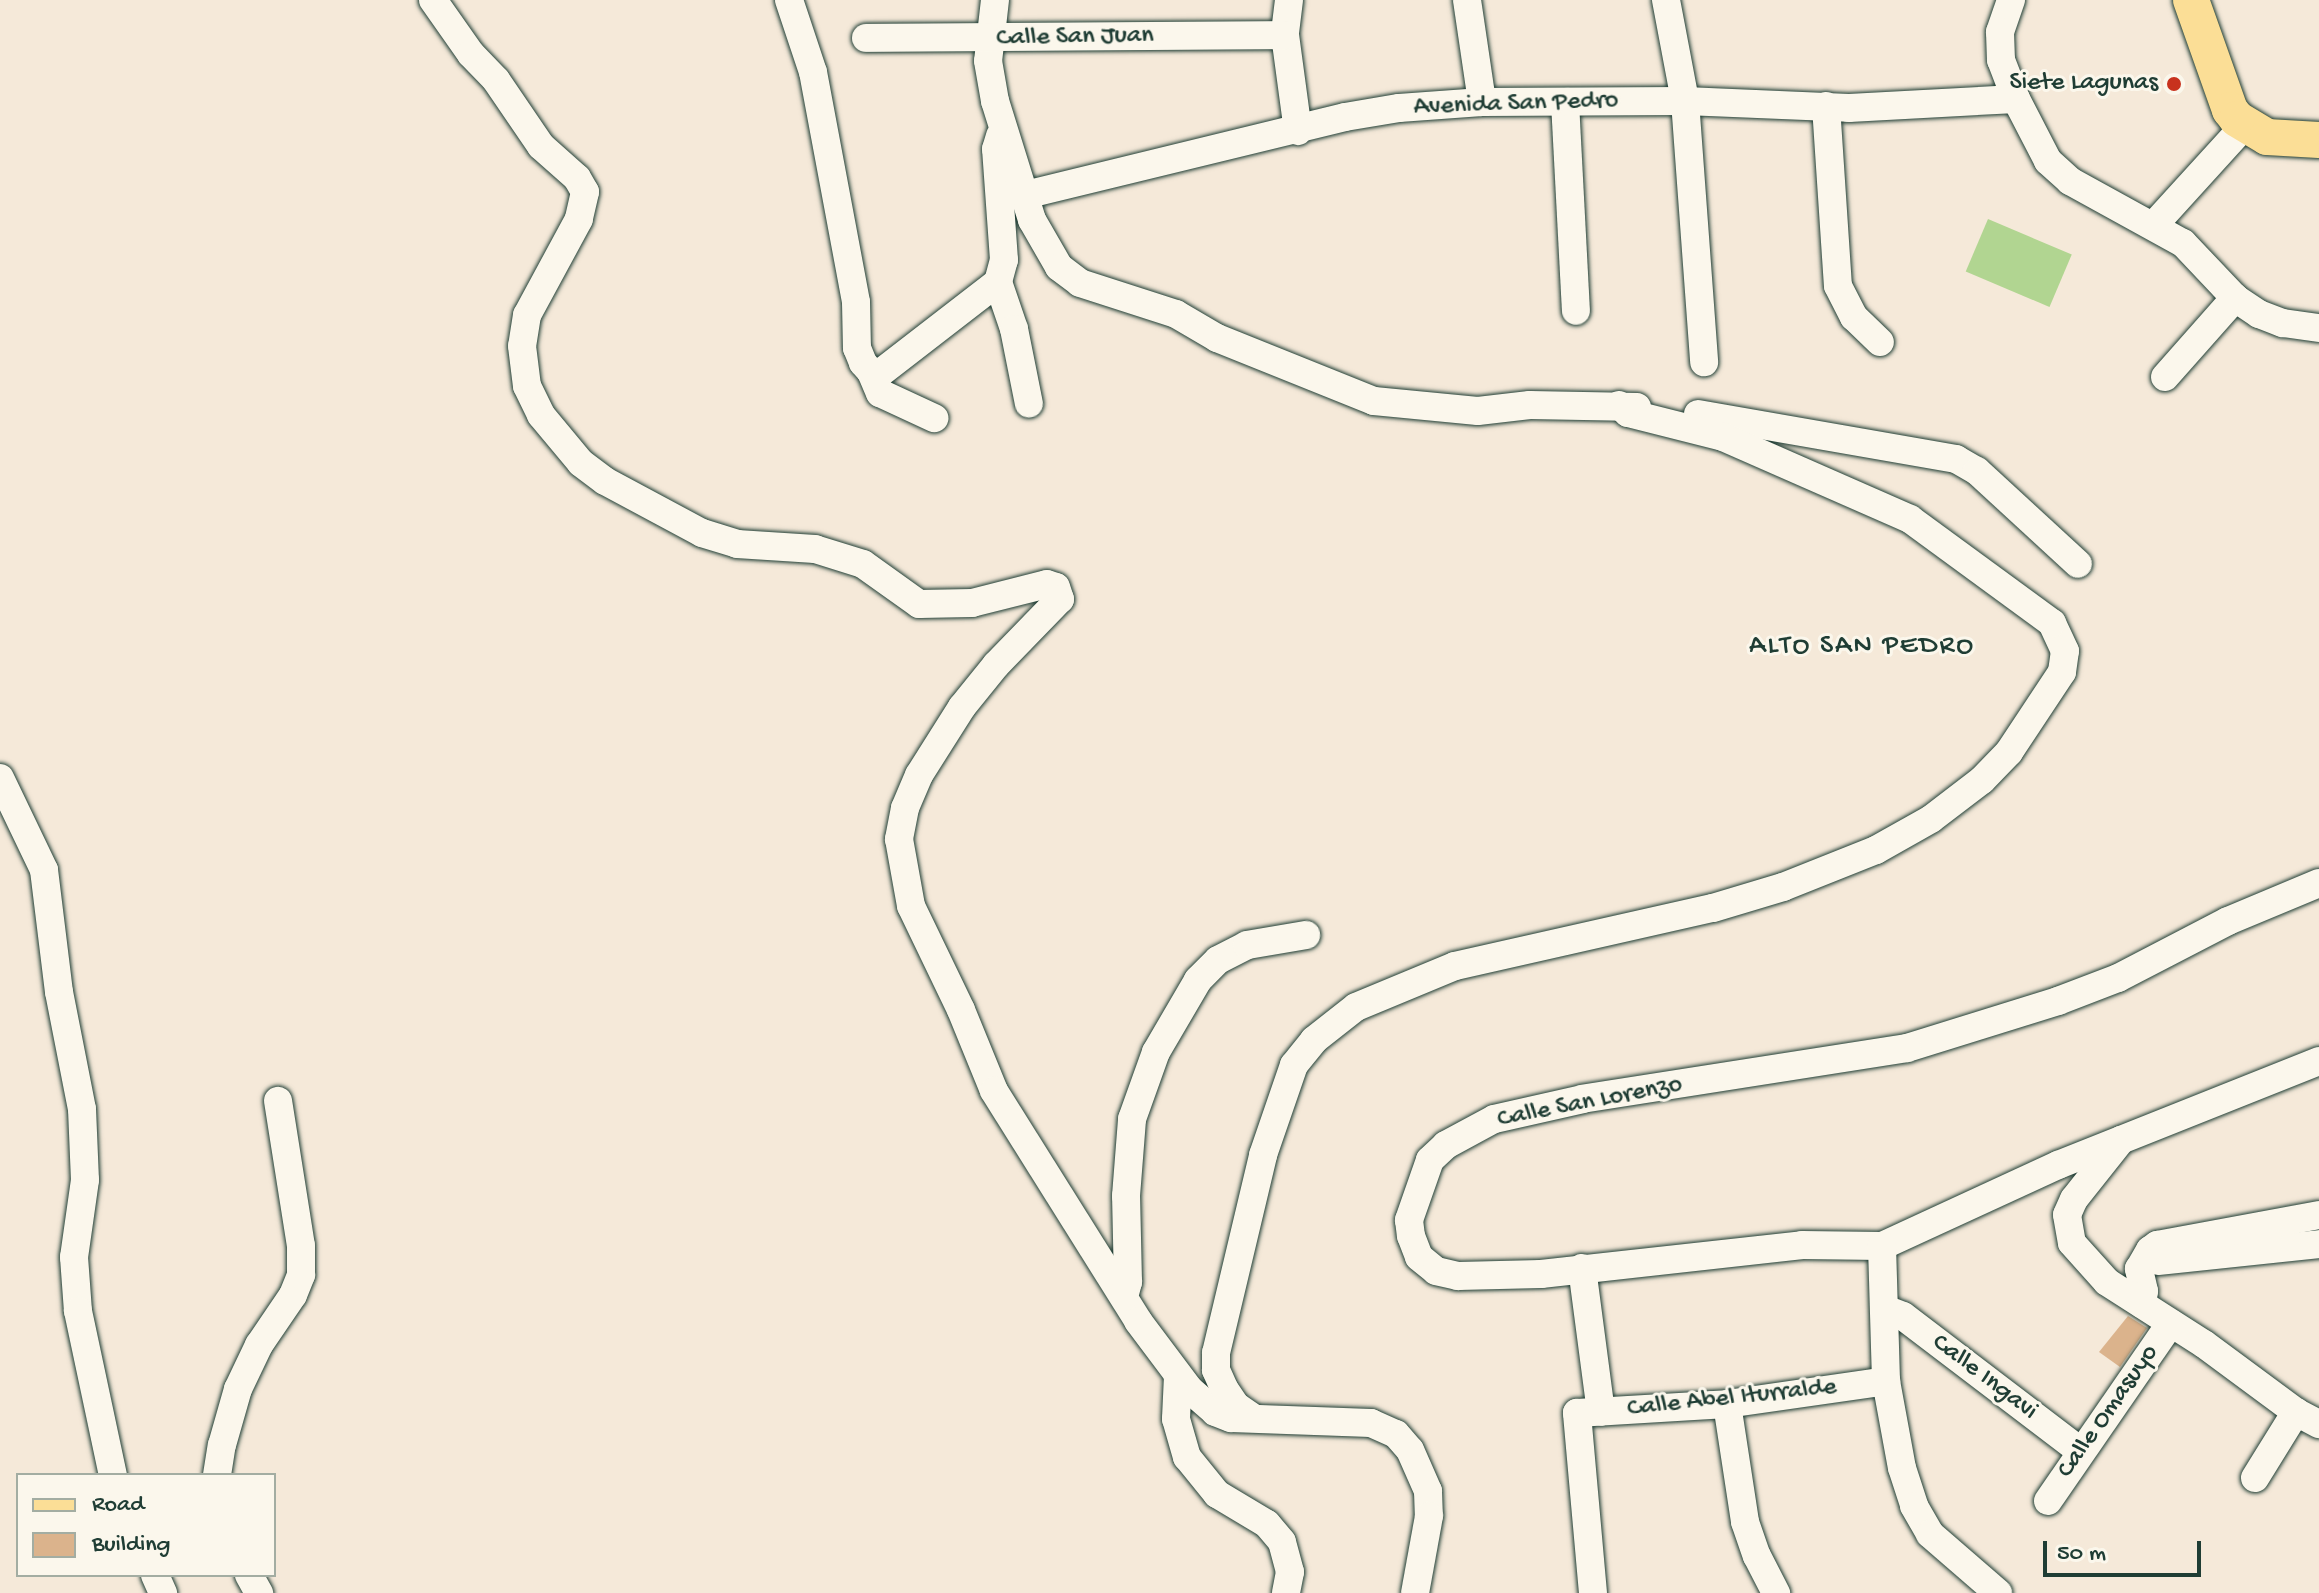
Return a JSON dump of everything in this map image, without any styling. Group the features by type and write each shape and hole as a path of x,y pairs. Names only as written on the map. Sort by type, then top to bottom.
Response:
{"main road":[{"path":"2191,0 2230,110 2244,126 2283,140 2319,140"}],"street":[{"path":"433,0 471,54 496,80 541,146 577,178 585,192 579,219 527,315 522,346 527,386 536,406 562,444 581,463 605,481 702,533 737,544 815,549 863,564 919,604 972,603 1047,584 1056,587 1060,599 996,665 946,729 905,808 899,839 911,906 961,1010 994,1091 1124,1297 1178,1376 1215,1412 1231,1418 1371,1423 1396,1434 1410,1450 1428,1491 1428,1528 1415,1593"},
{"path":"789,0 813,72 856,302 857,348 880,393 934,418"},
{"path":"995,0 988,38 988,61 1004,129 1044,245 1059,267 1080,283 1176,314 1217,338 1374,401 1478,411 1530,405 1619,405 1709,416 1956,459 1977,471 2078,564"},
{"path":"1289,0 1285,35 1298,131"},
{"path":"1467,0 1482,102"},
{"path":"1666,0 1685,101 1704,362"},
{"path":"2011,0 2000,32 2000,49 2016,99 2048,161 2070,181 2183,243 2235,298 2259,314 2283,323 2319,328"},
{"name":"Calle San Juan","path":"866,38 1285,35"},
{"name":"Avenida San Pedro","path":"1025,195 1298,131 1345,117 1399,108 1482,102 1685,101 1826,106 2016,99"},
{"path":"1565,102 1576,311"},
{"path":"1826,106 1838,286 1854,317 1880,342"},
{"path":"2154,225 2244,126"},
{"path":"1004,129 996,149 1004,260 998,282 1014,329 1029,404"},
{"path":"871,372 879,374 998,282"},
{"path":"2165,377 2235,298"},
{"path":"1252,1417 1236,1406 1224,1388 1216,1370 1216,1353 1263,1155 1294,1065 1314,1040 1356,1007 1455,966 1713,908 1783,887 1876,850 1931,819 1982,780 2009,752 2062,672 2065,651 2052,623 1910,519 1723,437 1628,413 1619,405"},
{"path":"0,778 44,870 59,992 82,1109 85,1180 74,1257 78,1311 113,1473"},
{"name":"Calle San Lorenzo","path":"2319,883 2228,921 2118,978 2058,1001 1907,1048 1861,1058 1597,1097 1494,1119 1446,1145 1430,1160 1409,1220 1411,1236 1419,1257 1436,1271 1458,1276 1541,1274 1802,1245 1882,1246 1907,1231 2121,1139 2319,1061"},
{"path":"1124,1297 1128,1282 1126,1196 1132,1119 1156,1052 1198,980 1218,960 1247,945 1306,935"},
{"path":"217,1473 238,1389 259,1345 293,1295 301,1275 301,1246 278,1101"},
{"path":"2121,1139 2074,1199 2067,1215 2072,1243 2107,1282 2308,1418 2255,1478"},
{"path":"2142,1304 2144,1291 2139,1269 2150,1250 2171,1240 2319,1215"},
{"path":"2148,1257 2152,1262 2319,1244"},
{"path":"1882,1246 1886,1381 1902,1468 1914,1506 1930,1534 1988,1589"},
{"path":"1582,1268 1593,1593"},
{"name":"Calle Ingavi","path":"1885,1309 1903,1316 2080,1451"},
{"name":"Calle Omasuyo","path":"2048,1501 2171,1323"},
{"path":"1178,1376 1176,1419 1187,1457 1217,1494 1267,1524 1282,1542 1290,1572 1286,1593"},
{"name":"Calle Abel Iturralde","path":"1589,1413 1727,1404 1886,1381"},
{"path":"1727,1404 1745,1522 1776,1593"}],"green space":[{"path":"1988,219 2072,255 2049,307 1966,271"}],"building":[{"path":"2128,1316 2147,1328 2120,1367 2099,1352"}],"place":[{"name":"Siete Lagunas","path":"2174,84"}],"district":[{"name":"ALTO SAN PEDRO","path":"1862,647"}]}
